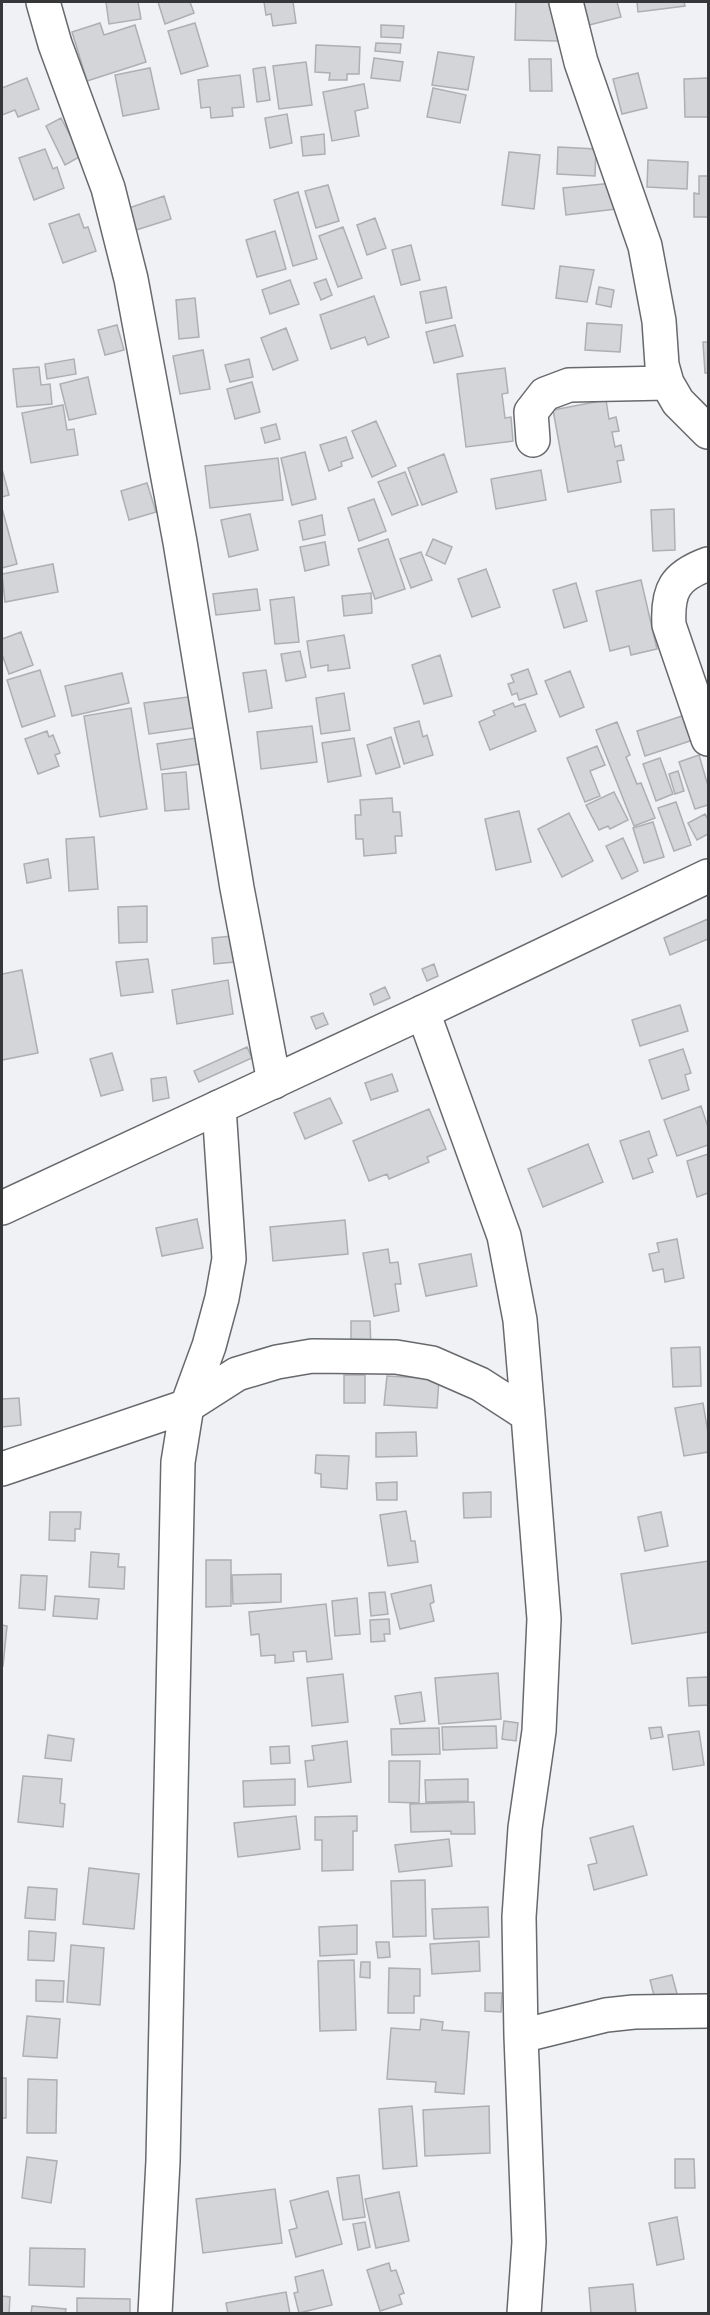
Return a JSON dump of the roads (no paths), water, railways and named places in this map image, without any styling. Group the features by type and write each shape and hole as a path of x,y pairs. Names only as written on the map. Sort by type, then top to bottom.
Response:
{"street":[{"path":"43,2 55,44 108,188 131,279 180,542 237,888 274,1082"},
{"path":"566,2 581,62 645,246 659,321 662,365 666,383 678,402 708,432"},
{"path":"533,440 531,412 544,394 568,385 666,383"},
{"path":"708,564 689,571 678,581 668,608 669,625 708,739"},
{"path":"2,1208 708,876"},
{"path":"423,1012 504,1236 520,1320 544,1619 539,1731 525,1828 520,1906 521,2036 529,2242 524,2313"},
{"path":"155,2313 163,2161 178,1462 187,1406 209,1346 222,1298 228,1259 219,1107"},
{"path":"2,1468 187,1406 237,1374 277,1362 312,1356 396,1357 432,1363 480,1384 528,1415"},
{"path":"521,2036 606,2015 708,2010"}]}
